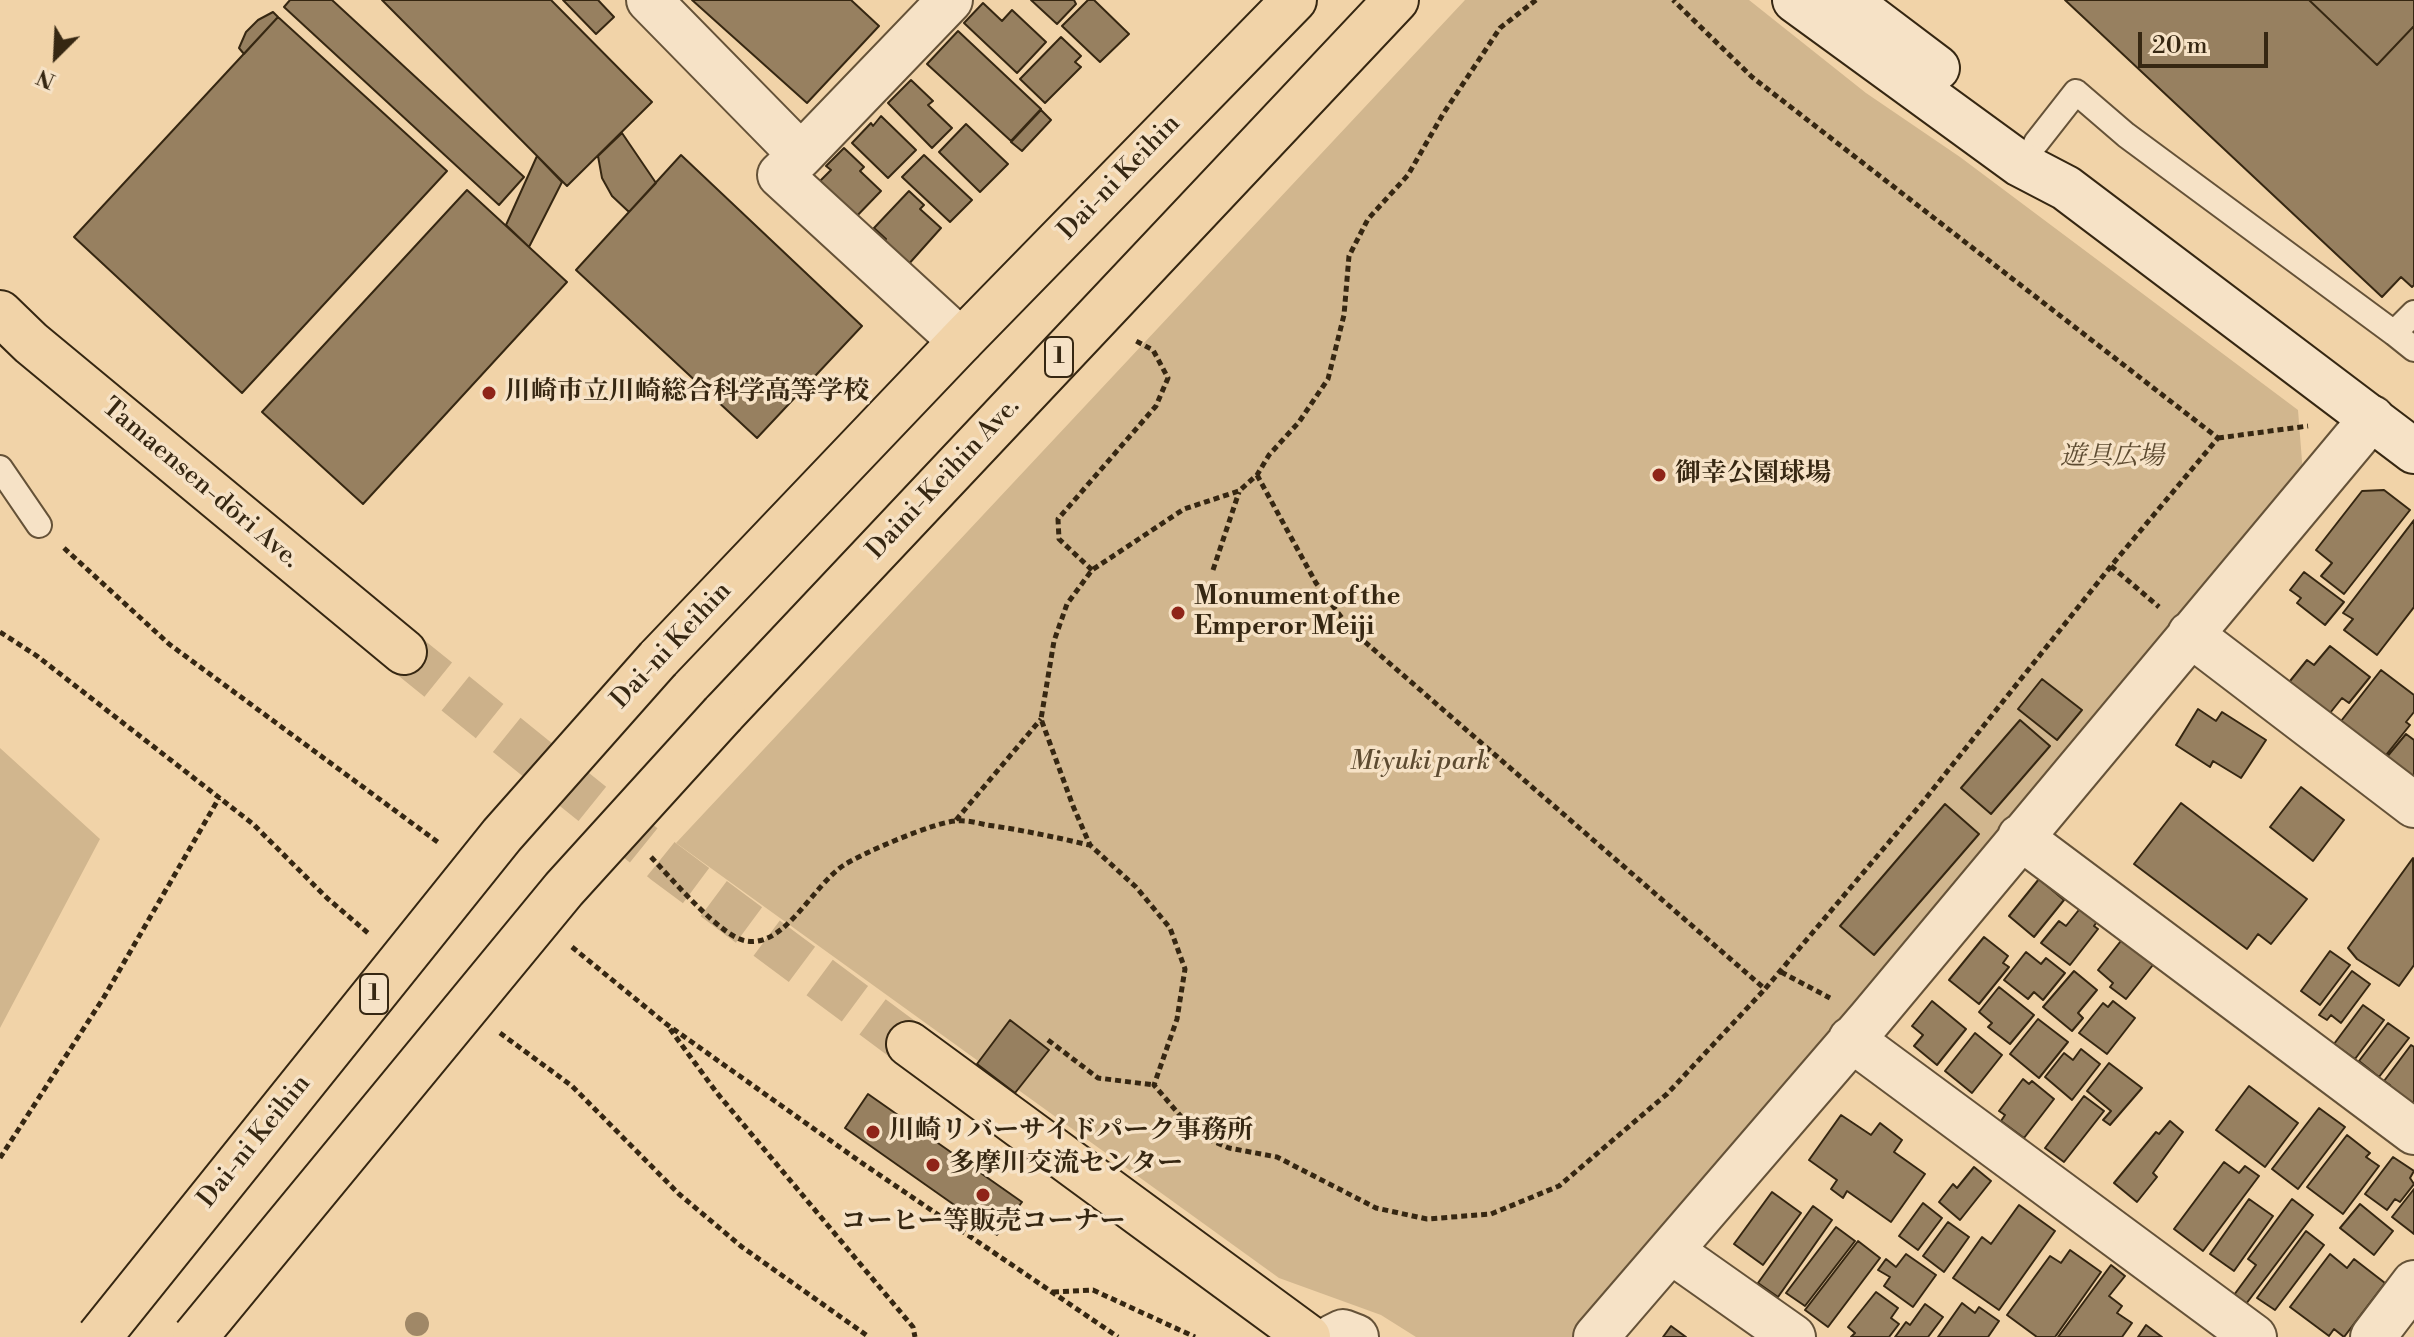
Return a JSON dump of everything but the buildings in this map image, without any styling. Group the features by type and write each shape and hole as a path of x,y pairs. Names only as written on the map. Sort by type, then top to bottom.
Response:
{"main road":[{"name":"Dai-ni Keihin","path":"99,1337 502,835 658,659 961,341 1294,0"},
{"name":"Daini-Keihin Ave.","path":"195,1337 564,889 723,714 1396,0"},
{"name":"Tamaensen-dōri Ave.","path":"0,313 31,343 404,652"},
{"path":"909,1044 1308,1337"}],"street":[{"path":"649,0 801,155"},
{"path":"950,0 780,175 961,341"},
{"path":"1795,0 2020,164 2066,188 2414,451"},
{"path":"1847,0 2036,143 2066,188"},
{"path":"1596,1337 1860,1029 2372,418"},
{"path":"2190,634 2414,805"},
{"path":"2020,837 2414,1132"},
{"path":"1860,1029 2254,1337"},
{"path":"1671,1251 1793,1337"},
{"path":"2373,1337 2414,1283"},
{"path":"1333,1337 1343,1332 1356,1337"}],"lane":[{"path":"2036,143 2076,92 2126,135 2414,349"},
{"path":"2394,333 2414,313"},
{"path":"0,468 39,525"}],"path":[{"path":"1154,1085 1177,1019 1185,969 1170,928 1136,887 1090,845 1041,719 1054,641 1067,604 1092,570 1184,509 1239,491 1257,475 1269,455 1299,422 1328,379 1344,315 1349,256 1368,219 1408,175 1443,114 1500,28 1536,0"},
{"path":"1673,0 1752,77 2218,438"},
{"path":"1092,570 1059,539 1058,519 1156,406 1168,378 1153,350 1127,335"},
{"path":"1048,1040 1098,1078 1154,1085 1196,1134 1229,1148 1277,1157 1376,1208 1427,1219 1491,1214 1559,1186 1667,1094 1781,972 2218,438 2372,418"},
{"path":"1257,475 1316,583 1350,629 1765,989"},
{"path":"1213,570 1239,491"},
{"path":"39,525 169,644 447,849"},
{"path":"2111,566 2190,634"},
{"path":"0,632 37,656 253,824 327,898 374,938"},
{"path":"955,820 1041,719"},
{"path":"0,1158 104,997 219,798"},
{"path":"649,855 722,929 737,939 760,941 779,933 818,887 842,866 890,843 955,820 1021,829 1090,845"},
{"path":"571,946 665,1023 862,1163 1118,1337"},
{"path":"1781,972 1860,1029"},
{"path":"665,1023 755,1140 913,1327 915,1337"},
{"path":"499,1033 572,1086 679,1194 742,1247 869,1337"},
{"path":"1052,1292 1093,1290 1195,1337"}],"green space":[{"name":"Miyuki park","path":"1465,0 1749,0 1866,93 1960,157 2298,410 2303,474 1576,1337 1416,1337 1381,1315 1279,1278 676,843"},
{"path":"0,748 100,839 0,1028"}],"tunnel":[{"path":"404,652 663,861 909,1044"}],"place":[{"name":"川崎市立川崎総合科学高等学校","path":"489,393"},
{"name":"御幸公園球場","path":"1659,475"},
{"name":"Monument of the Emperor Meiji","path":"1178,613"},
{"name":"川崎リバーサイドパーク事務所","path":"873,1132"},
{"name":"多摩川交流センター","path":"933,1165"},
{"name":"コーヒー等販売コーナー","path":"983,1195"}],"park label":[{"name":"遊具広場","path":"2112,458"}]}
